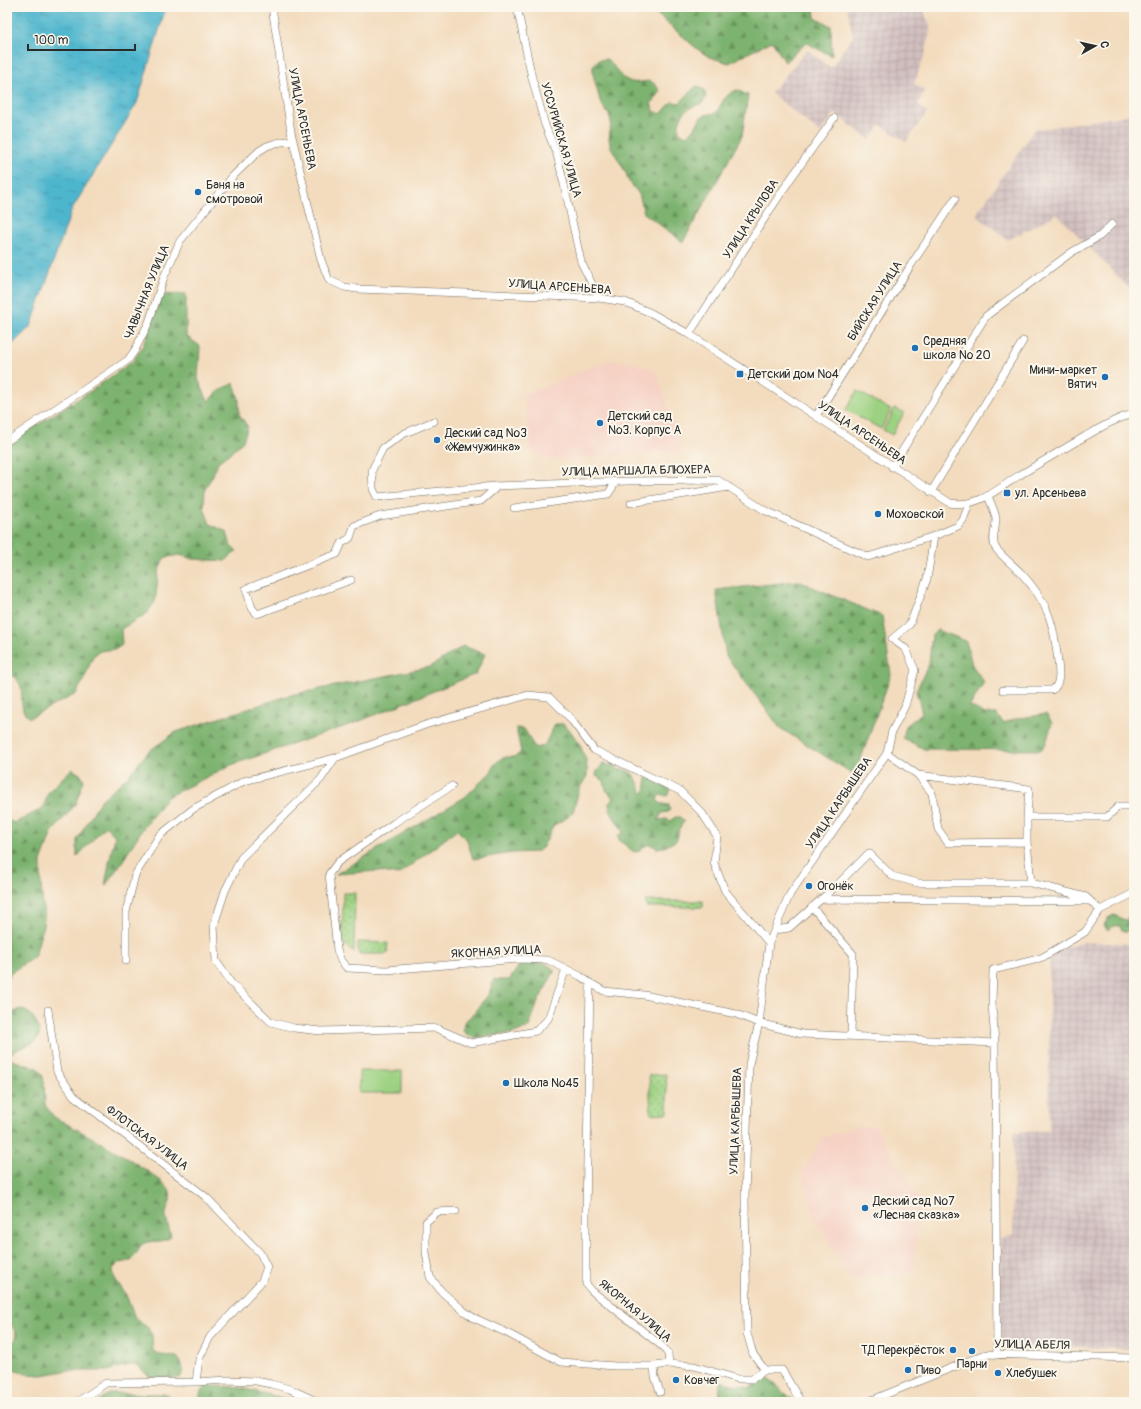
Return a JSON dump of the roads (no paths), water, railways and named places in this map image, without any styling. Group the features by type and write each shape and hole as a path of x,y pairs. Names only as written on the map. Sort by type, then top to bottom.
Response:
{"street":[{"name":"УЛИЦА АРСЕНЬЕВА","path":"272,7 293,140 321,260 329,280 344,287 357,289 599,298 625,302 651,313 689,334 950,504 969,504 988,496 1038,464 1098,429 1134,414"},
{"name":"УССУРИЙСКАЯ УЛИЦА","path":"517,7 532,78 545,125 557,155 581,262 599,298"},
{"name":"УЛИЦА КРЫЛОВА","path":"689,334 789,181 834,118"},
{"name":"ЧАВЫЧНАЯ УЛИЦА","path":"7,441 128,360 136,350 149,322 164,277 180,241 232,176 259,151 276,143 293,140"},
{"name":"БИЙСКАЯ УЛИЦА","path":"816,416 911,265 955,199"},
{"path":"892,467 986,316 1072,252 1100,236 1112,224"},
{"path":"931,492 1023,341"},
{"name":"УЛИЦА МАРШАЛА БЛЮХЕРА","path":"434,421 403,434 383,448 372,470 373,488 377,497 498,486 718,480 764,510 868,557 934,536 958,526 963,520 969,504"},
{"path":"514,508 608,494 616,482"},
{"path":"351,580 256,614 252,608 246,589 337,554 342,544 350,538 354,526 380,516 481,501 498,486"},
{"path":"631,502 729,487"},
{"path":"988,496 996,519 993,538 995,545 1030,584 1041,599 1050,616 1059,668 1058,683 1052,690 1003,690"},
{"path":"934,536 927,579 910,624 892,639 906,649 915,670 904,706 892,730 887,752 918,775 932,793 938,829 948,843 1027,842"},
{"path":"126,961 126,912 135,875 159,836 194,809 244,781 335,758 425,725 528,695 549,697 570,718 594,750 680,790 702,813 717,836 714,863 726,891 769,943"},
{"name":"УЛИЦА КАРБЫШЕВА","path":"765,1370 753,1354 747,1333 745,1197 748,1064 759,1023 769,943 790,894 887,752"},
{"path":"335,758 321,779 241,858 225,891 214,925 216,961 231,983 271,1022 294,1028 322,1031 436,1028 471,1043 536,1031 548,1019 566,968"},
{"path":"918,775 1029,789 1027,842 1031,883"},
{"name":"ЯКОРНАЯ УЛИЦА","path":"452,786 394,822 338,862 329,874 337,950 341,961 347,968 386,970 519,959 548,960 566,968 590,983 586,1284 592,1291 663,1347 668,1354 669,1364"},
{"path":"1027,816 1107,817 1119,806 1134,806"},
{"path":"775,930 789,928 869,853 892,876 918,883 1031,883 1086,897 1100,910"},
{"path":"997,1355 995,1043 992,1004 993,970 1043,957 1085,932 1100,910 1134,893"},
{"path":"821,899 1090,901"},
{"path":"812,907 853,954 851,1036"},
{"path":"590,983 604,991 652,996 736,1014 759,1023 802,1034 995,1043"},
{"name":"ФЛОТСКАЯ УЛИЦА","path":"48,1010 58,1072 74,1096 206,1197 260,1254 267,1267 262,1281 210,1336 199,1359 196,1382"},
{"path":"456,1211 437,1212 426,1222 426,1252 430,1277 442,1292 474,1318 505,1332 561,1362 615,1366 654,1366 669,1364 694,1366 738,1380 752,1379 765,1370 782,1370 801,1402"},
{"name":"УЛИЦА АБЕЛЯ","path":"867,1402 986,1354 1134,1358"},
{"path":"654,1366 654,1378 660,1392"},
{"path":"77,1402 106,1383 196,1382 226,1380 256,1381 290,1389 318,1402"}],"water":[{"path":"7,7 166,7 137,103 72,209 31,326 7,350"}],"place":[{"name":"Баня на смотровой","path":"198,192"},
{"name":"Средняя школа № 20","path":"915,348"},
{"name":"Детский дом №4","path":"740,374"},
{"name":"Мини-маркет Вятич","path":"1105,377"},
{"name":"Детский сад №3. Корпус А","path":"600,423"},
{"name":"Деский сад №3 «Жемчужинка»","path":"437,440"},
{"name":"ул. Арсеньева","path":"1007,493"},
{"name":"Моховской","path":"878,514"},
{"name":"Огонёк","path":"809,886"},
{"name":"Школа №45","path":"506,1083"},
{"name":"Деский сад №7 «Лесная сказка»","path":"865,1208"},
{"name":"ТД Перекрёсток","path":"953,1350"},
{"name":"Парни","path":"972,1351"},
{"name":"Пиво","path":"908,1370"},
{"name":"Хлебушек","path":"998,1373"},
{"name":"Ковчег","path":"676,1380"}]}
